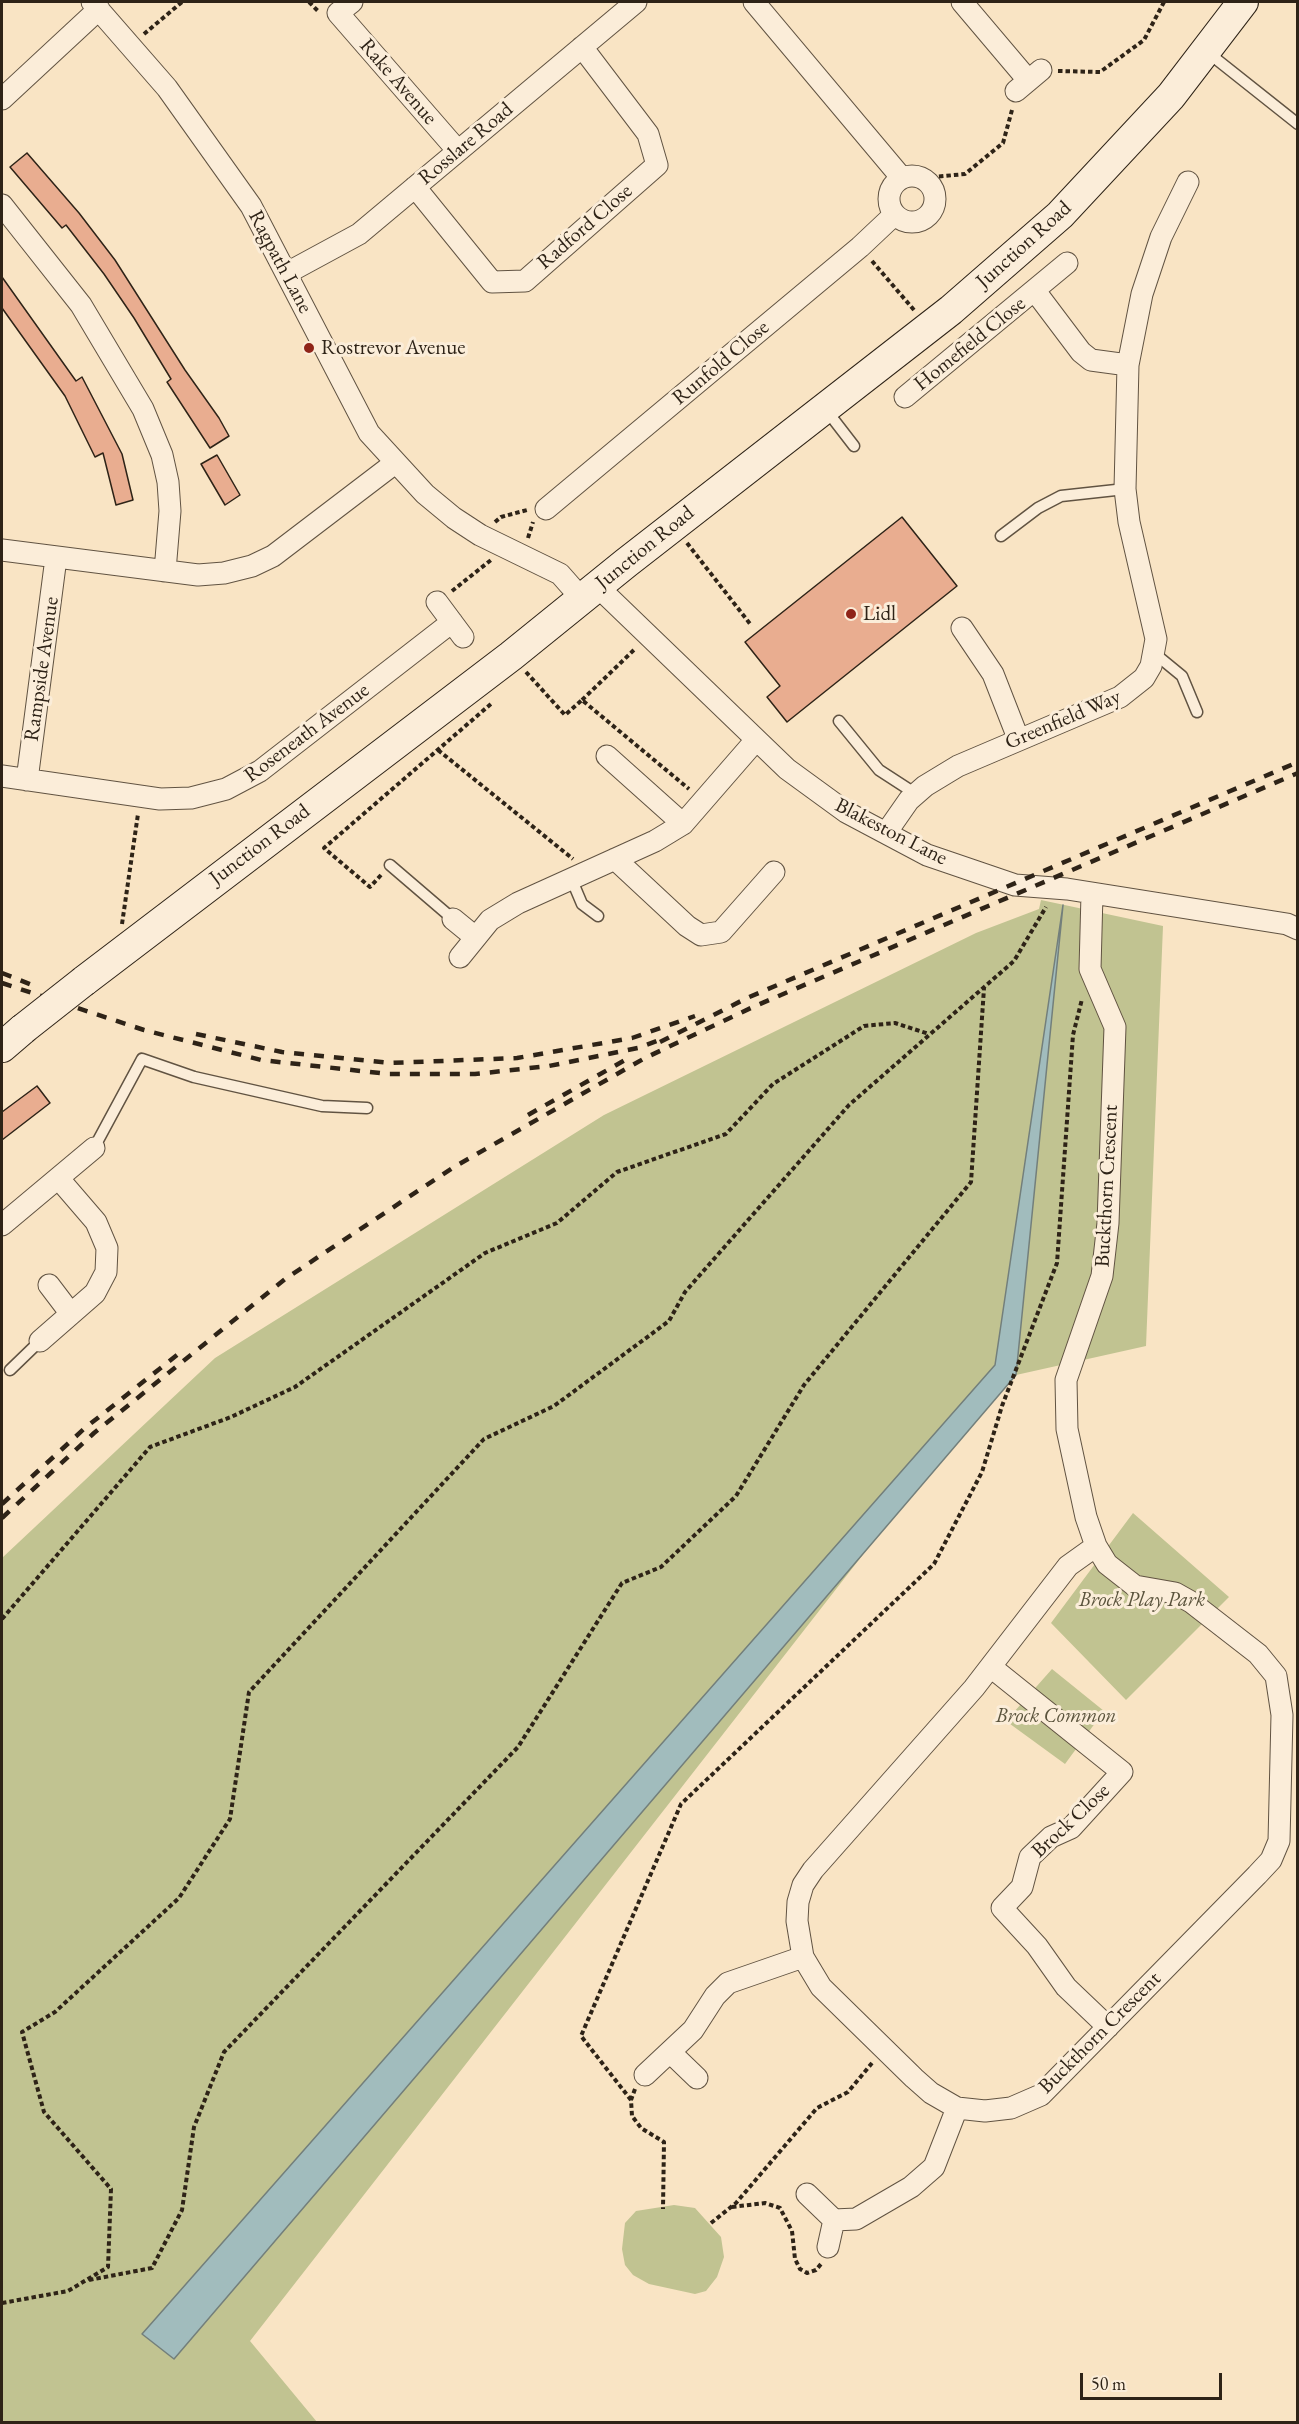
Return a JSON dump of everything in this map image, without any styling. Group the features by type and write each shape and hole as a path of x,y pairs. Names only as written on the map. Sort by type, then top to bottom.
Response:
{"main road":[{"name":"Junction Road","path":"12,1038 84,981 518,670 590,593 824,407 951,310 1060,215 1171,96 1243,2"}],"street":[{"name":"Rosslare Road","path":"287,273 359,234 636,2"},
{"path":"754,2 901,177"},
{"path":"962,2 1029,80"},
{"name":"Ragpath Lane","path":"97,4 167,88 244,197 287,273 344,389 369,433 425,494 480,535 560,574 590,593"},
{"path":"2,99 97,4"},
{"name":"Rake Avenue","path":"345,8 458,151"},
{"name":"Radford Close","path":"415,188 492,282 525,280 657,165 648,134 582,47"},
{"path":"914,175 924,178 932,185 935,197 934,208 926,218 915,222 903,221 894,215 889,206 888,195 892,185 901,177 914,175"},
{"name":"Greenfield Way","path":"886,833 915,794 958,766 1018,738 1120,697 1144,678 1154,653 1156,639 1125,489 1128,365 1142,294 1161,237 1188,182"},
{"path":"2,205 81,305 143,409 162,454 168,482 170,511 165,571"},
{"name":"Runfold Close","path":"546,509 852,254 894,215"},
{"name":"Homefield Close","path":"905,398 1067,263"},
{"name":"Homefield Close","path":"1035,291 1081,352 1091,360 1128,365"},
{"path":"2,550 198,575 224,573 252,566 291,544 395,463"},
{"name":"Rampside Avenue","path":"27,780 56,558"},
{"name":"Blakeston Lane","path":"590,593 647,637 788,769 846,813 927,855 1015,885 1057,888 1287,924 1298,929"},
{"name":"Roseneath Avenue","path":"2,776 140,798 191,798 243,781 458,630 437,602"},
{"path":"962,628 993,674 1018,738"},
{"path":"459,957 490,920 518,903 655,841 683,824 756,740"},
{"path":"607,756 683,824"},
{"path":"615,859 687,927 701,935 721,932 774,872"},
{"name":"Buckthorn Crescent","path":"1092,894 1090,969 1115,1027 1108,1223 1102,1276 1065,1380 1066,1429 1095,1546 1107,1564 1135,1586 1175,1593 1191,1602 1268,1662 1276,1676 1290,1739 1279,1841 1271,1860 1041,2095 1011,2108 985,2111 957,2108 931,2093 821,1987 802,1957 797,1921 798,1902 808,1877 991,1667 1068,1566 1095,1546"},
{"path":"453,919 475,937"},
{"path":"2,1225 94,1148"},
{"path":"40,1341 95,1293 106,1272 107,1248 96,1222 59,1179"},
{"path":"49,1286 71,1314"},
{"name":"Brock Close","path":"991,1667 1122,1772 1071,1828 1051,1838 1030,1857 1022,1887 1002,1908 1037,1946 1066,1987 1108,2027"},
{"path":"645,2075 693,2030 715,1996 728,1983 802,1957"},
{"path":"670,2052 696,2078"},
{"path":"807,2194 834,2220 856,2219 911,2187 934,2168 957,2108"},
{"path":"828,2247 834,2220"}],"lane":[{"path":"1206,51 1298,124"},
{"path":"824,407 854,446"},
{"path":"1001,536 1038,508 1061,496 1125,489"},
{"path":"1154,653 1182,676 1197,712"},
{"path":"839,721 879,770 915,794"},
{"path":"390,865 453,919"},
{"path":"579,875 582,904 598,916"},
{"path":"94,1148 142,1059 194,1077 322,1106 367,1108"},
{"path":"10,1370 40,1341"}],"path":[{"path":"130,45 182,2"},
{"path":"924,178 965,174 1003,143 1029,80 1100,72 1144,40 1164,2"},
{"path":"480,535 501,517 528,510 546,509"},
{"path":"437,602 514,551 534,519 546,509"},
{"path":"673,526 751,625"},
{"path":"518,670 565,715 647,637"},
{"path":"390,865 370,887 324,848 500,696"},
{"path":"582,700 703,801"},
{"path":"438,750 579,875"},
{"path":"121,922 140,798"},
{"path":"2,2303 68,2291 108,2267 111,2189 44,2112 22,2032 55,2012 179,1898 230,1819 249,1692 484,1439 554,1407 669,1321 685,1292 849,1105 1014,961 1057,888"},
{"path":"631,2100 581,2036 681,1804 934,1564 982,1472 1002,1406 1057,1263 1073,1035 1090,969"},
{"path":"86,2281 152,2268 183,2210 194,2127 224,2052 518,1748 622,1583 661,1567 736,1496 804,1385 971,1182 984,987"},
{"path":"2,1619 150,1447 231,1417 295,1388 485,1253 557,1223 617,1172 726,1134 773,1084 864,1026 895,1023 930,1034"},
{"path":"711,2223 731,2207 817,2108 848,2092 885,2049"},
{"path":"645,2075 637,2082 631,2100 632,2116 640,2128 664,2142 663,2209"},
{"path":"731,2207 765,2203 780,2208 792,2231 795,2259 800,2269 807,2272 816,2270 828,2247"}],"green space":[{"path":"1041,900 1163,926 1146,1346 1016,1375 925,1475 250,2341 317,2422 2,2422 2,1558 215,1358 604,1115 976,933 1039,909"},
{"name":"Brock Play Park","path":"1133,1513 1229,1597 1126,1700 1051,1623"},
{"name":"Brock Common","path":"1052,1669 1104,1711 1065,1764 1006,1721"},
{"path":"674,2205 695,2208 721,2237 724,2257 717,2277 706,2291 695,2294 649,2284 633,2275 625,2265 622,2249 625,2223 636,2211"}],"water":[{"path":"1063,905 1016,1375 174,2359 142,2334 995,1365"}],"building":[{"path":"27,153 79,213 115,260 229,436 210,448 167,382 171,379 134,318 104,274 66,225 62,228 10,167"},
{"path":"2,277 76,381 82,377 122,454 133,500 116,505 103,453 95,457 65,396 2,308"},
{"path":"217,455 240,495 225,505 201,464"},
{"name":"Lidl","path":"902,517 957,586 787,722 767,697 780,686 745,642"},
{"path":"37,1086 50,1103 2,1140 2,1112"}],"railway":[{"path":"660,1042 747,998 1298,762"},
{"path":"2,1518 94,1433 285,1279 454,1167 645,1058 753,1007 1298,773"},
{"path":"2,973 32,985"},
{"path":"2,983 144,1030 261,1060 388,1074 475,1074 549,1066 638,1048 665,1038"},
{"path":"196,1034 282,1052 390,1063 517,1058 632,1038 695,1016"},
{"path":"528,1115 625,1060"},
{"path":"2,1504 85,1428 177,1355"}],"place":[{"name":"Rostrevor Avenue","path":"309,348"},
{"name":"Lidl","path":"851,614"}]}
